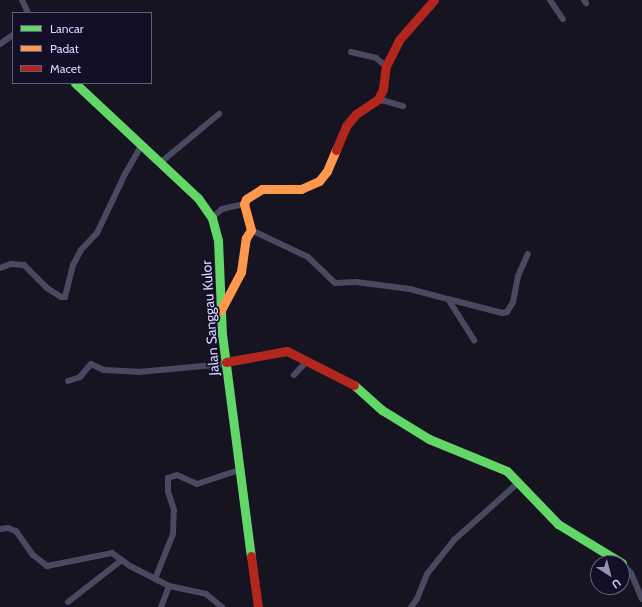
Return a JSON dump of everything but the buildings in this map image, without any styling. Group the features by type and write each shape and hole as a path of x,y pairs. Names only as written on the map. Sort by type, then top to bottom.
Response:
{"street":[{"path":"22,0 28,12"},
{"path":"212,218 228,207 244,204 256,191 301,189 319,181 326,171 346,126 356,114 378,99 383,89 386,66 405,31 434,0"},
{"path":"550,0 563,19"},
{"path":"0,44 12,36"},
{"path":"351,52 376,58 386,66"},
{"name":"Jalan Sanggau Kulor","path":"77,84 141,146 198,198 212,218 218,240 221,310 226,363 258,607"},
{"path":"378,99 403,106"},
{"path":"160,163 219,114"},
{"path":"0,268 11,264 24,266 46,288 61,297 65,297 73,265 81,250 97,233 125,174 141,146"},
{"path":"221,310 231,295 241,272 246,238 251,230 244,204"},
{"path":"251,230 308,257 335,283 356,282 410,288 502,313 507,312 513,302 518,276 528,254"},
{"path":"448,299 474,340"},
{"path":"68,381 80,377 91,364 104,370 138,372 226,363 287,351 351,382 382,410 429,439 498,466 519,482 558,524 609,555"},
{"path":"294,375 307,362"},
{"path":"155,579 173,534 174,510 168,492 168,478 177,475 197,484 240,470"},
{"path":"411,607 417,599 428,574 454,540 519,482"},
{"path":"0,529 8,528 16,531 33,555 46,566 76,562 105,552 112,553 168,586 206,594 222,607"},
{"path":"68,602 122,560"},
{"path":"630,572 642,599"},
{"path":"161,607 168,586"}],"traffic: fast":[{"path":"76,84 198,198 212,218 218,240 222,334 251,556"},
{"path":"354,385 382,410 429,439 507,471 558,524 609,555"}],"traffic: slow":[{"path":"221,310 241,272 246,238 251,230 244,204 246,199 262,189 301,189 319,181 327,171 336,150"}],"traffic: jam":[{"path":"336,150 346,126 356,114 378,99 383,89 386,66 399,40 434,0"},
{"path":"226,362 287,351 354,385"},
{"path":"251,556 258,607"}]}
